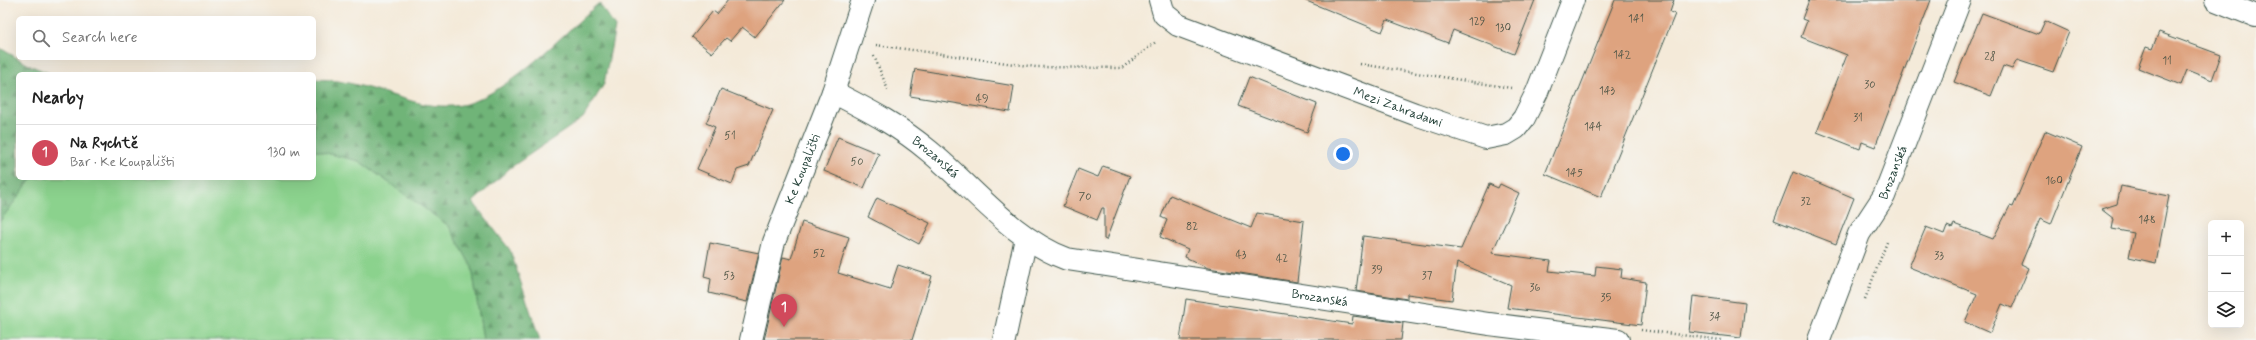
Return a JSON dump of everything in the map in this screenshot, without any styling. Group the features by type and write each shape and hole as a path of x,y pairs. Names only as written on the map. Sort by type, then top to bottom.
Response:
{"street":[{"name":"Ke Koupališti","path":"751,340 774,242 833,92 863,0"},
{"name":"Mezi Zahradami","path":"1160,0 1164,14 1178,25 1429,119 1486,138 1506,134 1516,128 1537,92 1573,0"},
{"name":"Brozanská","path":"1819,340 1859,234 1884,196 1960,0"},
{"path":"2216,0 2256,16"},
{"name":"Brozanská","path":"833,92 874,112 899,127 930,151 1026,238 1052,253 1067,259 1489,324 1618,340"},
{"path":"1004,340 1026,238"}],"path":[{"path":"872,44 954,57 1036,66 1122,68 1178,25"},
{"path":"873,52 889,92"},
{"path":"1358,63 1537,92"}],"green space":[{"path":"599,3 615,27 604,84 583,118 510,168 473,202 510,250 540,340 483,340 472,267 449,226 359,161 316,150 316,79 340,81 353,84 427,105 460,105 483,97 501,87 553,45"},
{"path":"0,48 16,57 16,60 20,60 46,72 16,72 16,180 31,180 0,221"},
{"path":"316,150 359,161 449,226 472,267 483,340 0,340 0,221 31,180 316,180"}],"building":[{"path":"728,0 785,0 755,37 742,27 730,41 726,38 712,53 692,37 713,11 717,14"},
{"path":"1304,0 1535,0 1514,54 1453,30 1448,43 1387,20 1382,32"},
{"path":"1615,0 1674,0 1670,12 1675,14 1601,197 1545,174"},
{"path":"1809,0 1931,0 1875,147 1862,142 1860,149 1817,132 1847,55 1801,37 1807,21 1802,19"},
{"path":"1982,13 2039,34 2045,21 2069,32 2053,72 2017,60 2012,69 2003,66 1991,96 1954,82"},
{"path":"2159,32 2221,55 2212,80 2187,70 2181,85 2138,68 2146,47 2152,49"},
{"path":"915,69 1014,86 1010,112 910,96"},
{"path":"1249,77 1317,104 1307,132 1238,106"},
{"path":"721,89 773,110 749,166 737,170 732,184 697,169 715,127 706,123"},
{"path":"2045,131 2082,147 2051,224 2040,219 2021,264 2029,268 2012,308 2002,304 1990,333 1965,322 1977,294 1909,267 1926,227 1944,234 1947,226 1952,228 1954,224 1993,239 2010,206 2013,207"},
{"path":"838,137 879,154 864,188 824,171"},
{"path":"1103,166 1130,176 1106,240 1104,239 1104,208 1102,208 1097,220 1063,206 1078,169 1098,177"},
{"path":"1793,172 1854,198 1836,244 1774,220"},
{"path":"1489,184 1498,188 1500,184 1519,193 1492,253 1551,261 1549,271 1595,276 1596,266 1622,269 1621,278 1646,282 1641,325 1507,308 1511,285 1457,262 1452,300 1407,294 1407,299 1356,291 1363,236 1461,249"},
{"path":"2121,186 2169,196 2156,263 2129,257 2134,233 2112,229 2114,219 2101,209 2117,204"},
{"path":"1170,195 1251,228 1257,213 1304,221 1297,282 1208,268 1185,257 1188,249 1160,237 1167,220 1161,217"},
{"path":"877,198 930,223 919,244 868,217"},
{"path":"802,222 849,237 838,273 890,289 898,265 932,276 912,340 764,340 783,257 791,259"},
{"path":"710,243 759,253 747,302 709,293 711,279 704,277"},
{"path":"1693,296 1745,303 1741,338 1689,332"},
{"path":"1186,299 1352,324 1353,316 1403,323 1401,340 1180,340"}],"place":[{"name":"Na Rychtě","path":"784,327"}]}
